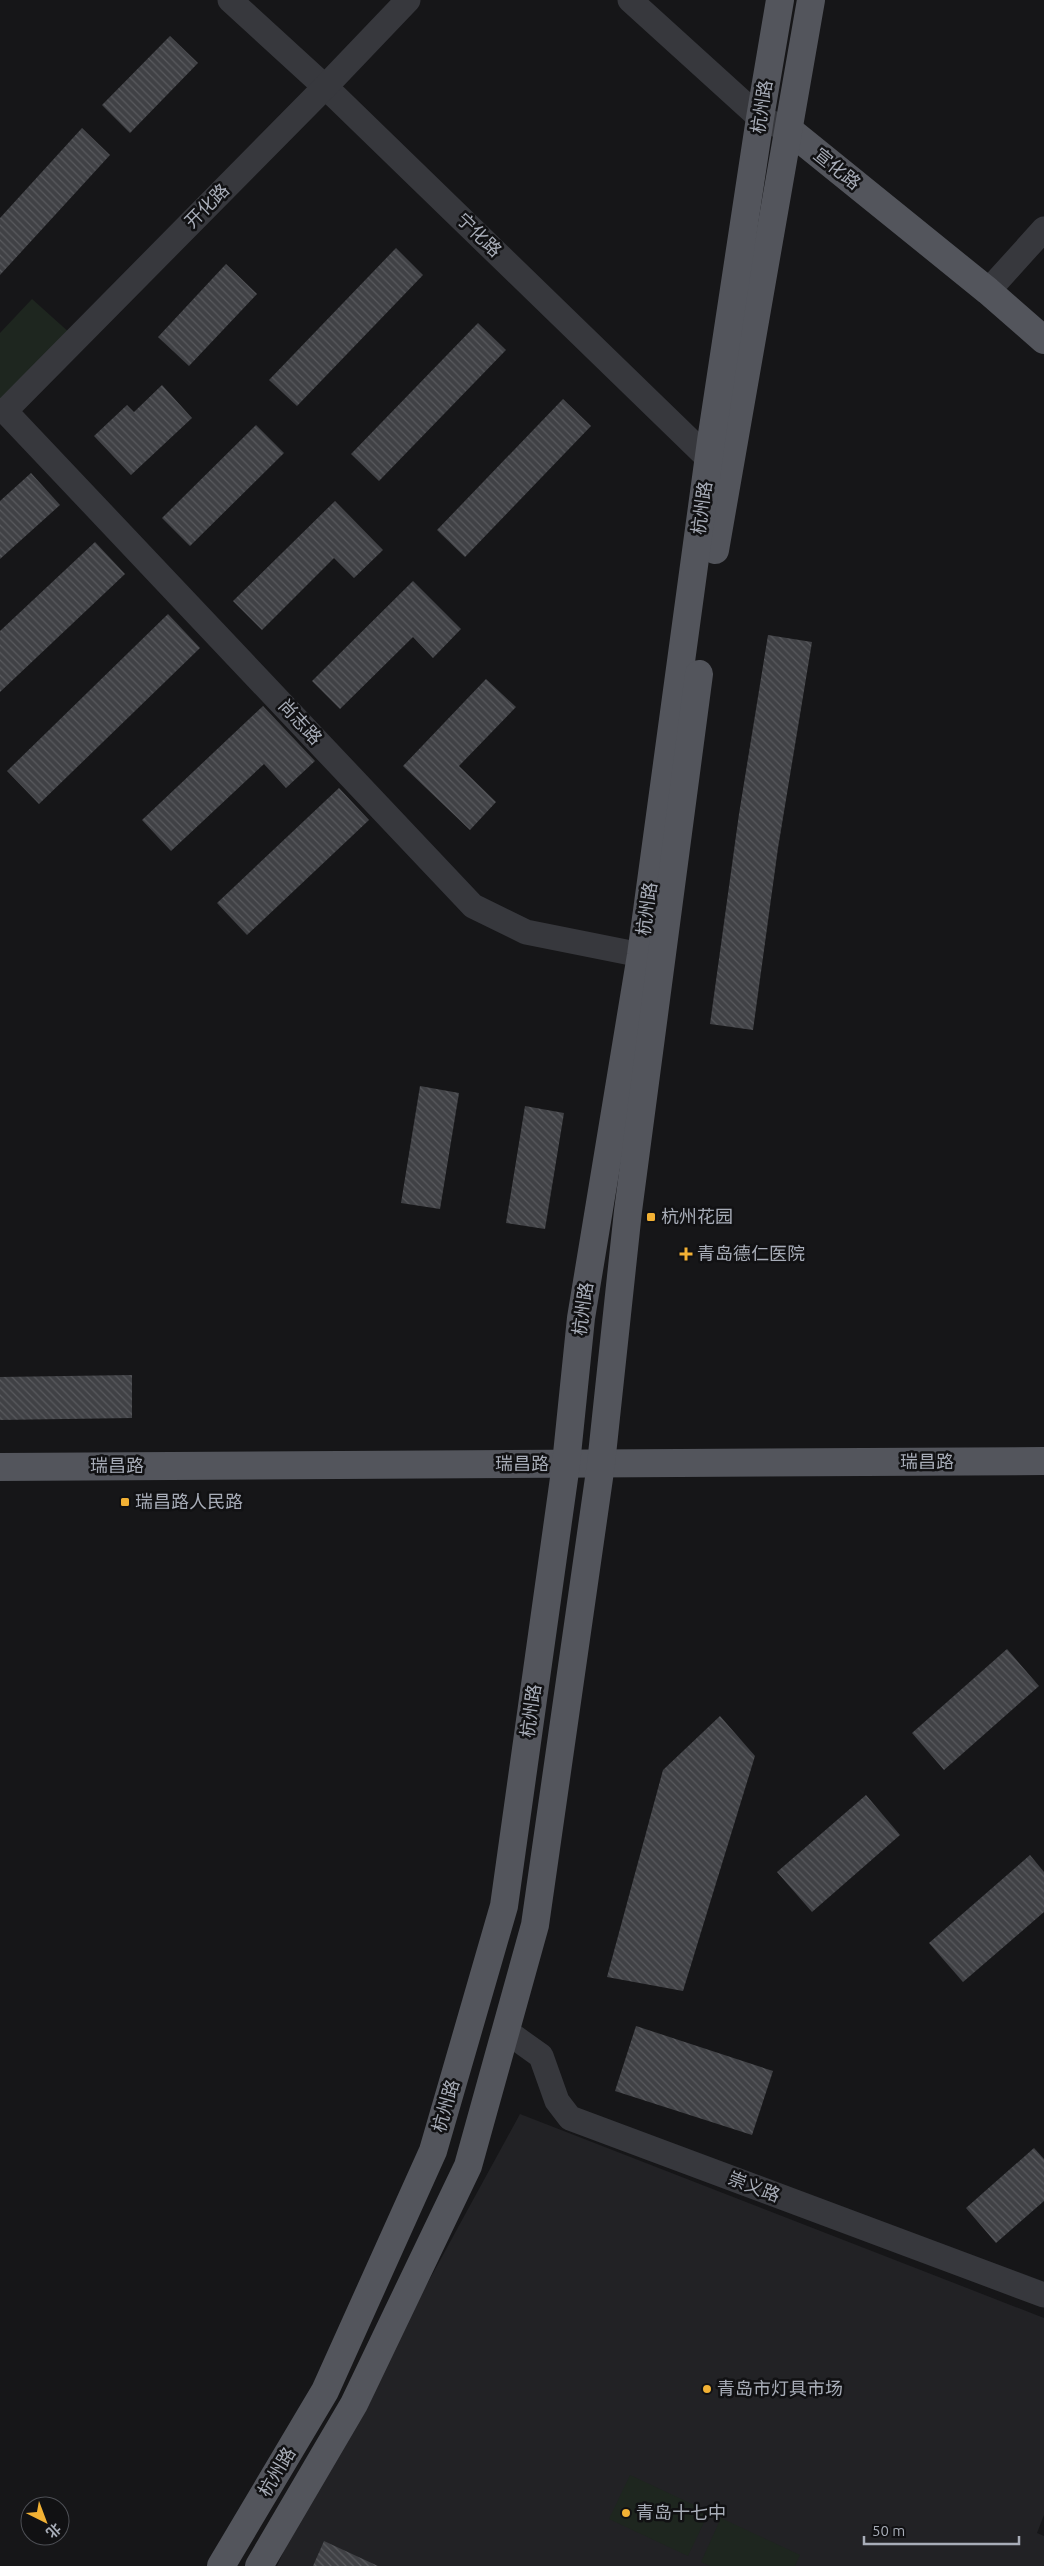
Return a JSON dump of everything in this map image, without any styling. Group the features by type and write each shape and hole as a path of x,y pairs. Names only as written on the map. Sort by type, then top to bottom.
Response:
{"main road":[{"name":"杭州路","path":"221,2566 325,2391 433,2151 504,1906 566,1464 581,1318 719,464 760,118 780,0"},
{"name":"杭州路","path":"259,2566 354,2404 468,2166 535,1925 601,1464 629,1202 716,538 719,464 789,130 811,0"},
{"name":"宣化路","path":"789,130 988,290 1044,340"},
{"name":"瑞昌路","path":"0,1467 1044,1461"}],"street":[{"name":"宁化路","path":"230,0 325,87 719,464"},
{"name":"开化路","path":"5,411 325,87 408,0"},
{"name":"宣化路","path":"630,0 760,118 789,130"},
{"path":"988,290 1044,229"},
{"name":"尚志路","path":"5,411 473,906 526,932 641,955"},
{"name":"崇义路","path":"506,2031 541,2056 556,2101 570,2118 1044,2295"}],"shaded area":[{"path":"32,299 71,334 0,412 0,333"},
{"name":"青岛市灯具市场","path":"520,2114 1044,2318 1044,2515 1037,2533 1044,2536 1044,2566 277,2566 297,2522"},
{"path":"630,2475 709,2512 688,2556 609,2519"},
{"path":"721,2518 800,2555 795,2566 710,2566 701,2562"}],"building":[{"path":"170,36 198,63 130,133 102,105"},
{"path":"82,128 110,155 0,275 0,218"},
{"path":"396,248 423,275 297,406 269,380"},
{"path":"226,264 257,294 189,366 158,337"},
{"path":"478,323 506,350 379,481 351,454"},
{"path":"162,385 192,418 131,475 94,436 127,405 134,412"},
{"path":"563,399 591,426 465,557 437,530"},
{"path":"256,425 284,453 190,546 162,518"},
{"path":"31,473 60,505 0,559 0,501"},
{"path":"335,501 383,550 354,578 334,558 262,630 233,601"},
{"path":"95,542 125,574 0,692 0,631"},
{"path":"413,581 461,629 433,658 413,637 340,709 312,681"},
{"path":"168,614 200,648 39,804 7,771"},
{"path":"768,635 812,642 778,848 753,1030 710,1024 739,814"},
{"path":"486,679 516,707 459,766 496,802 470,830 403,766"},
{"path":"263,706 315,761 286,788 264,764 171,851 142,820"},
{"path":"339,788 369,820 247,935 217,903"},
{"path":"420,1086 459,1093 440,1209 401,1203"},
{"path":"525,1106 564,1113 545,1229 506,1223"},
{"path":"132,1375 132,1418 0,1420 0,1377"},
{"path":"1007,1649 1039,1686 944,1770 912,1733"},
{"path":"720,1716 755,1756 683,1991 607,1977 663,1770"},
{"path":"866,1795 900,1835 812,1912 777,1872"},
{"path":"1030,1855 1044,1872 1044,1912 963,1982 929,1943"},
{"path":"636,2026 773,2071 752,2135 615,2091"},
{"path":"1034,2148 1044,2159 1044,2201 996,2243 966,2208"},
{"path":"324,2541 378,2566 313,2566"}],"place":[{"name":"杭州花园","path":"651,1217"},
{"name":"青岛德仁医院","path":"686,1254"},
{"name":"瑞昌路人民路","path":"125,1502"},
{"name":"青岛市灯具市场","path":"707,2389"},
{"name":"青岛十七中","path":"626,2513"}]}
